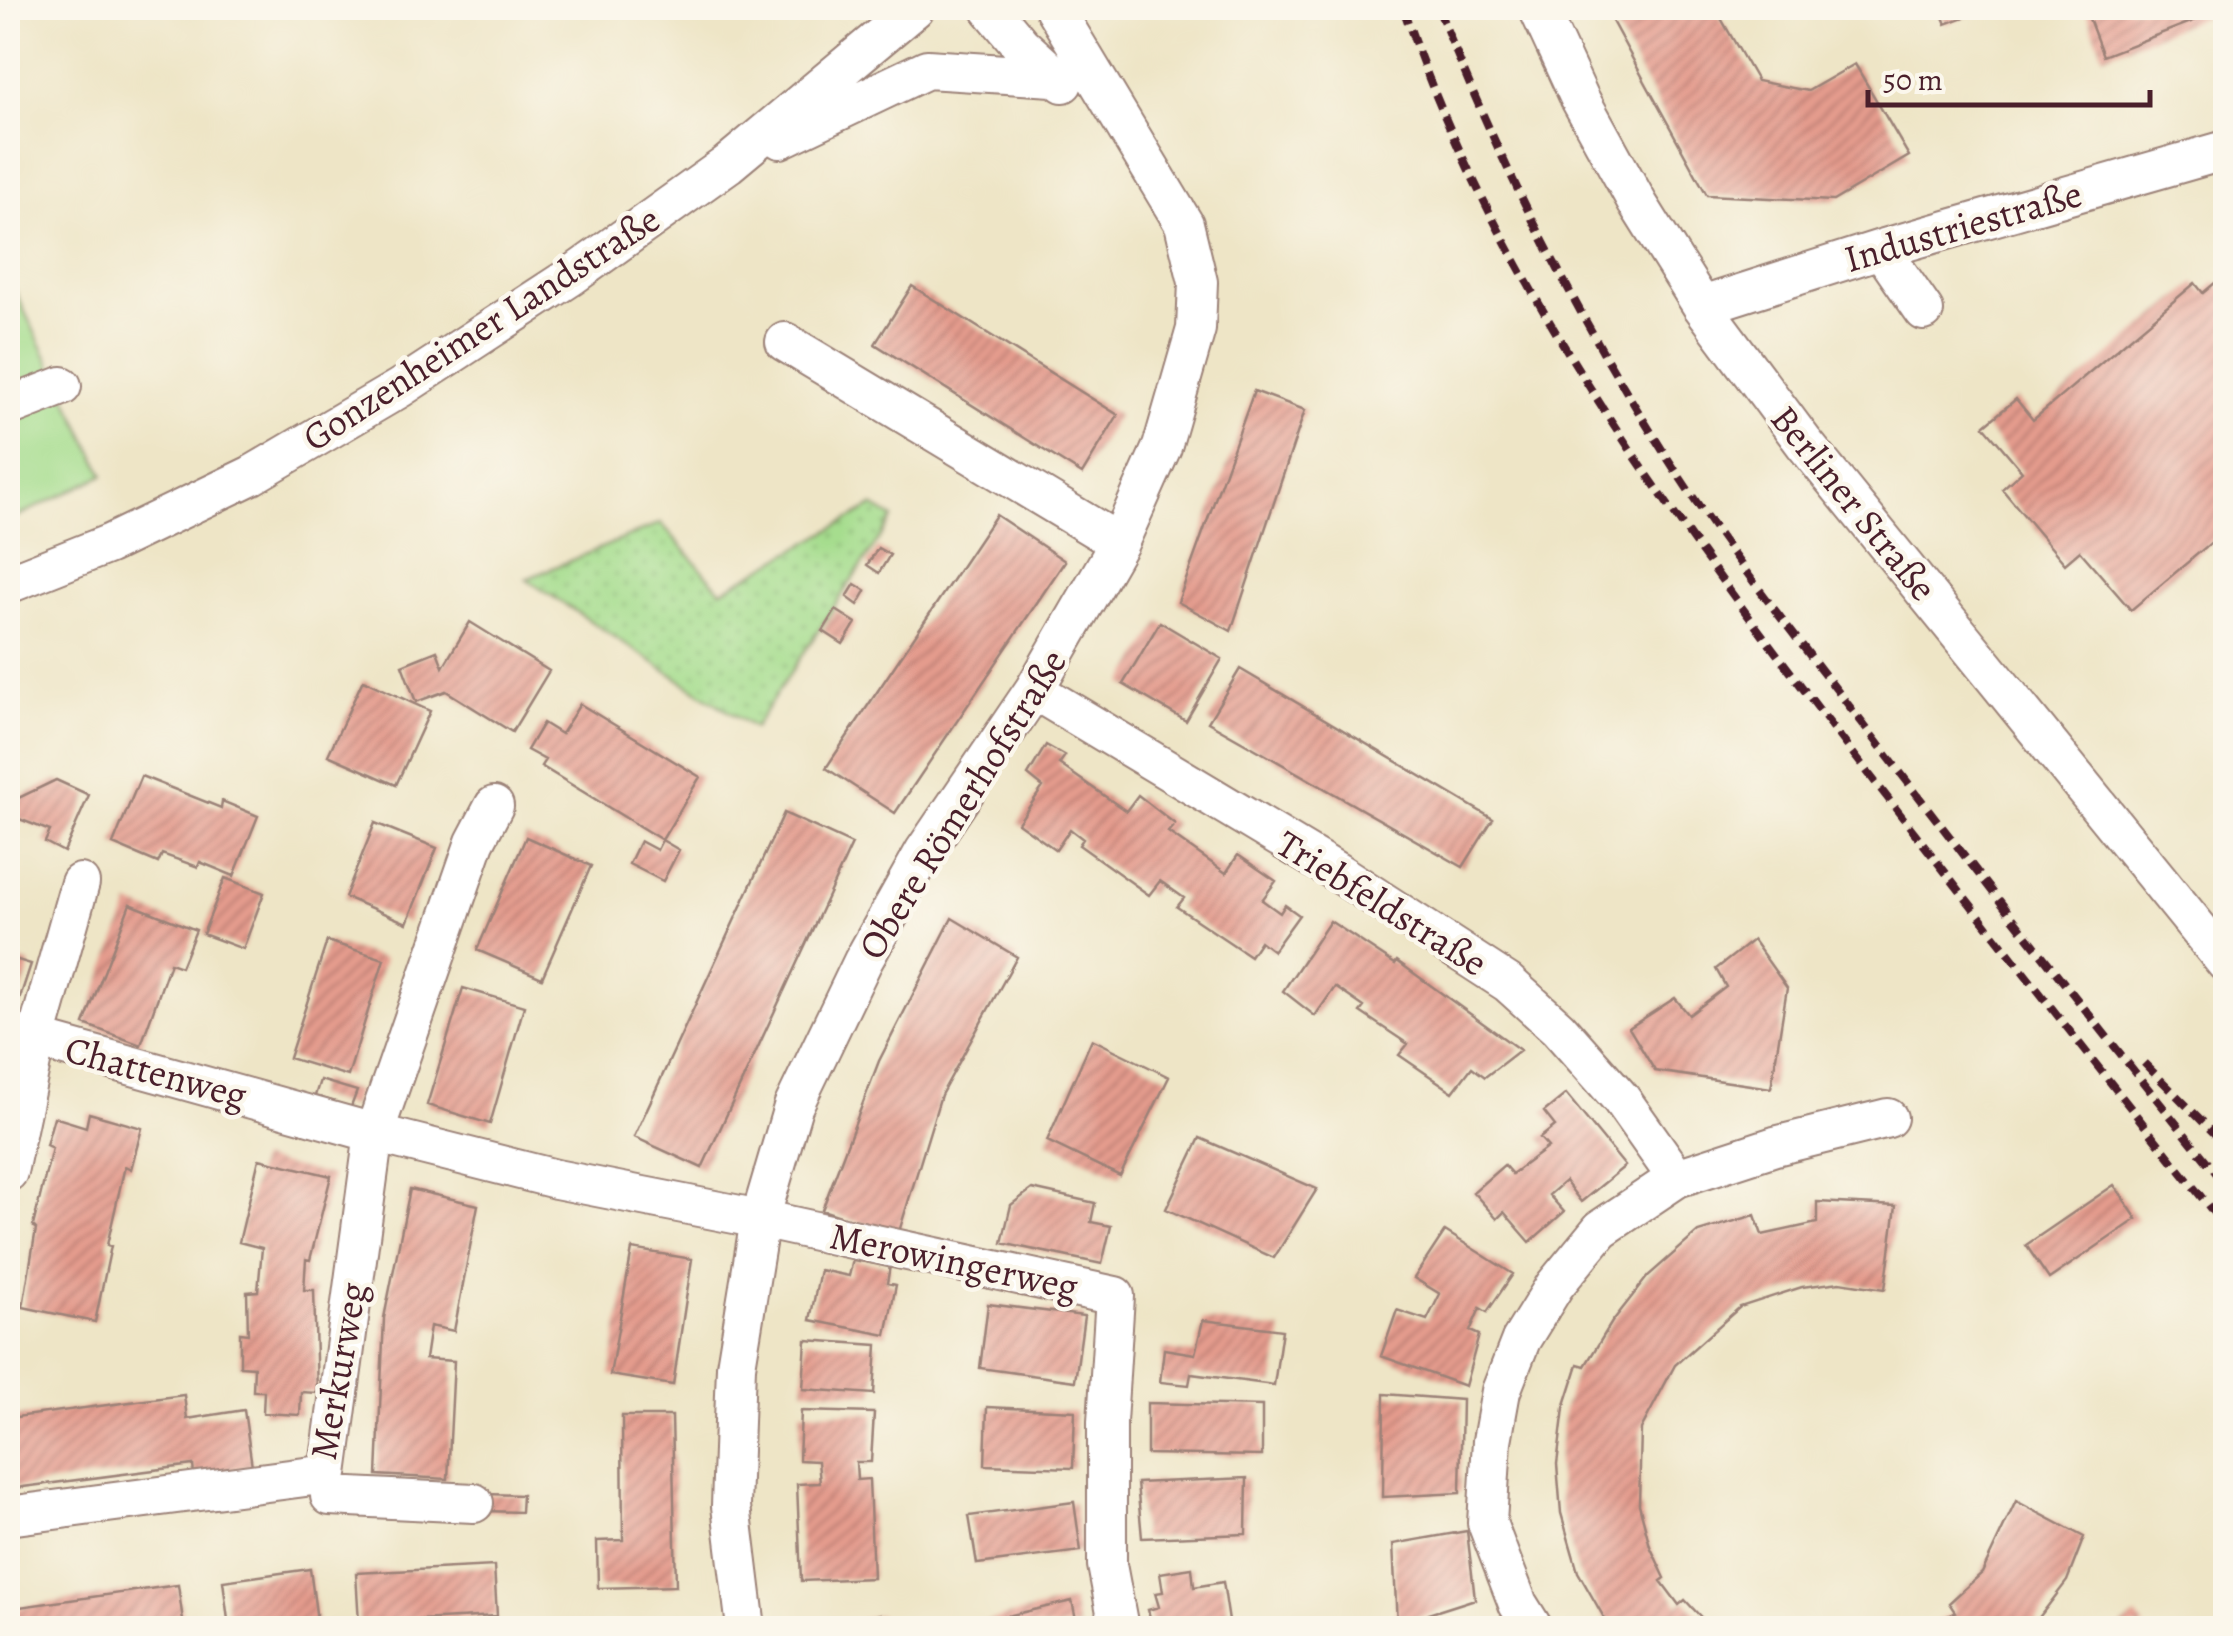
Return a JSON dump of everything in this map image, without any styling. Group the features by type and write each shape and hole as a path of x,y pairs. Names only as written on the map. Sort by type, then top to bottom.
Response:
{"street":[{"name":"Gonzenheimer Landstraße","path":"8,584 109,544 268,465 400,388 570,277 728,164 914,8"},
{"name":"Obere Römerhofstraße","path":"990,8 1053,78 1124,123"},
{"name":"Obere Römerhofstraße","path":"746,1628 730,1506 736,1366 760,1218 793,1107 863,961 924,852 1034,690 1120,543 1162,447 1196,329 1198,282 1184,224 1054,8"},
{"name":"Berliner Straße","path":"1538,8 1580,99 1638,204 1702,306 1804,444 2226,963"},
{"name":"Obere Römerhofstraße","path":"728,164 927,69 1053,78"},
{"name":"Industriestraße","path":"1702,306 1881,249 2226,150"},
{"path":"1881,249 1924,311"},
{"path":"785,342 1120,543"},
{"path":"8,407 62,386"},
{"name":"Triebfeldstraße","path":"1034,690 1337,872 1508,982 1558,1028 1621,1098 1677,1178"},
{"path":"374,1133 475,842 494,806"},
{"name":"Chattenweg","path":"80,883 22,1037 556,1179 760,1218"},
{"path":"8,1172 22,1037"},
{"path":"1533,1628 1518,1604 1487,1523 1492,1441 1501,1391 1521,1340 1555,1285 1601,1229 1677,1178 1775,1146 1888,1118"},
{"name":"Merkurweg","path":"8,1516 328,1474 374,1133"},
{"name":"Merowingerweg","path":"760,1218 1115,1296 1107,1422 1107,1565 1119,1628"},
{"path":"330,1496 474,1502"}],"green space":[{"path":"8,277 104,475 8,521"},
{"path":"873,506 893,518 754,728 526,579 661,523 721,591"}],"building":[{"path":"1615,8 1715,8 1757,81 1808,91 1855,64 1909,156 1833,201 1707,195 1607,12"},
{"path":"1939,8 1988,8 1946,24"},
{"path":"2085,8 2211,8 2214,13 2103,56"},
{"path":"2216,282 2226,293 2226,530 2131,610 2080,551 2065,564 2002,489 2022,471 1984,426 2016,399 2033,420 2195,283 2203,293"},
{"path":"912,286 1118,415 1082,474 875,344"},
{"path":"1254,391 1305,410 1231,631 1178,602"},
{"path":"996,515 1065,561 895,813 826,768"},
{"path":"878,548 890,555 879,573 867,565"},
{"path":"855,584 866,591 858,605 847,597"},
{"path":"836,610 856,623 843,644 823,631"},
{"path":"470,622 549,671 512,732 446,691 416,702 402,665 437,651 443,667"},
{"path":"1160,622 1222,659 1186,721 1123,684"},
{"path":"1240,669 1493,819 1463,867 1208,722"},
{"path":"363,680 430,711 396,785 328,755"},
{"path":"580,704 700,777 662,840 541,766 545,760 527,750 543,723 561,734"},
{"path":"1046,745 1065,756 1059,764 1126,811 1138,795 1175,824 1168,832 1226,873 1238,855 1276,881 1262,900 1280,913 1285,905 1299,915 1273,951 1260,941 1250,956 1177,907 1184,898 1160,881 1149,895 1079,845 1083,839 1070,829 1056,850 1018,823 1043,787 1028,775"},
{"path":"141,776 221,808 222,801 258,816 234,876 200,862 198,867 162,854 158,863 113,844"},
{"path":"56,780 89,795 64,852 45,842 50,831 9,815 12,801"},
{"path":"784,813 852,844 702,1168 634,1137"},
{"path":"375,823 437,848 407,923 345,897"},
{"path":"526,837 591,866 542,978 477,950"},
{"path":"662,840 679,850 663,881 629,864 640,841 657,850"},
{"path":"225,878 264,893 243,949 203,934"},
{"path":"130,904 196,930 181,967 170,963 141,1045 84,1024"},
{"path":"952,918 1017,957 941,1095 898,1235 822,1210 879,1061"},
{"path":"1330,921 1395,964 1397,961 1520,1050 1485,1077 1472,1067 1453,1092 1399,1055 1408,1044 1360,1012 1364,1007 1335,987 1315,1016 1283,991"},
{"path":"1753,940 1787,988 1771,1088 1655,1071 1629,1028 1675,998 1689,1015 1726,987 1716,969"},
{"path":"327,941 384,959 348,1076 289,1058"},
{"path":"8,957 31,964 15,1013 8,1011"},
{"path":"463,988 524,1006 490,1124 427,1105"},
{"path":"1092,1039 1169,1077 1120,1176 1047,1141"},
{"path":"320,1080 357,1091 351,1107 315,1096"},
{"path":"1566,1094 1625,1166 1581,1202 1565,1181 1549,1195 1564,1212 1530,1242 1504,1212 1497,1219 1473,1192 1504,1165 1512,1174 1548,1147 1540,1138 1555,1126 1544,1112"},
{"path":"89,1113 142,1128 131,1169 125,1166 95,1322 23,1307 36,1229 33,1226 52,1148 46,1145 54,1117 86,1127"},
{"path":"1200,1138 1317,1189 1274,1258 1166,1209"},
{"path":"259,1159 331,1176 310,1260 306,1259 304,1290 314,1290 317,1393 301,1392 300,1415 263,1413 264,1391 253,1391 254,1367 240,1366 240,1333 248,1334 247,1292 258,1291 262,1248 239,1242"},
{"path":"2114,1185 2137,1219 2049,1279 2026,1245"},
{"path":"410,1189 478,1205 454,1331 430,1326 425,1359 454,1361 448,1479 377,1475 384,1318"},
{"path":"1032,1189 1095,1203 1091,1222 1111,1226 1102,1264 1002,1243 1011,1205"},
{"path":"1817,1202 1896,1206 1885,1289 1840,1282 1802,1287 1740,1307 1675,1365 1641,1429 1639,1504 1650,1546 1665,1578 1661,1581 1679,1605 1685,1600 1711,1628 1610,1628 1578,1572 1561,1513 1557,1464 1564,1408 1578,1364 1585,1366 1612,1322 1648,1276 1698,1232 1755,1215 1762,1235 1817,1223"},
{"path":"1445,1231 1513,1274 1487,1312 1480,1308 1470,1331 1479,1335 1465,1386 1381,1356 1397,1310 1427,1320 1440,1294 1414,1278"},
{"path":"632,1249 692,1259 673,1385 610,1375"},
{"path":"853,1260 890,1266 887,1283 896,1285 886,1335 810,1320 820,1270 849,1276"},
{"path":"988,1304 1084,1316 1075,1381 980,1368"},
{"path":"1203,1320 1282,1330 1274,1385 1191,1374 1189,1385 1160,1382 1164,1349 1195,1354"},
{"path":"806,1340 877,1345 874,1394 803,1389"},
{"path":"1384,1394 1462,1400 1460,1493 1383,1497"},
{"path":"184,1395 187,1419 244,1410 252,1466 194,1475 193,1465 15,1488 8,1418"},
{"path":"1147,1403 1262,1406 1262,1456 1147,1454"},
{"path":"987,1407 1075,1411 1073,1468 985,1465"},
{"path":"801,1411 874,1413 871,1462 856,1462 857,1480 869,1479 873,1578 801,1581 797,1484 820,1483 818,1461 799,1460"},
{"path":"622,1416 672,1416 676,1586 598,1588 597,1541 623,1540"},
{"path":"1247,1478 1246,1534 1142,1538 1137,1483"},
{"path":"484,1494 522,1495 521,1512 483,1511"},
{"path":"2016,1501 2084,1537 2067,1581 2031,1628 1925,1628 1955,1612 1949,1603 1982,1573"},
{"path":"1074,1502 1081,1551 977,1564 969,1516"},
{"path":"1467,1531 1475,1599 1397,1624 1393,1544"},
{"path":"494,1566 497,1616 359,1623 356,1573"},
{"path":"1192,1568 1194,1587 1223,1582 1230,1628 1153,1628 1148,1610 1159,1607 1155,1593 1163,1592 1160,1573"},
{"path":"310,1569 318,1628 229,1628 223,1581"},
{"path":"178,1585 184,1628 15,1628 12,1608"},
{"path":"1072,1601 1078,1628 983,1628 981,1622"},
{"path":"880,1614 885,1628 834,1628"},
{"path":"2136,1616 2146,1628 2119,1628"}],"railway":[{"path":"1403,8 1442,111 1489,212 1542,309 1663,498 1862,765 2226,1228"},
{"path":"1438,8 1542,239 1602,351 1691,495 1958,847 2226,1185"},
{"path":"2144,1063 2226,1145"}]}
